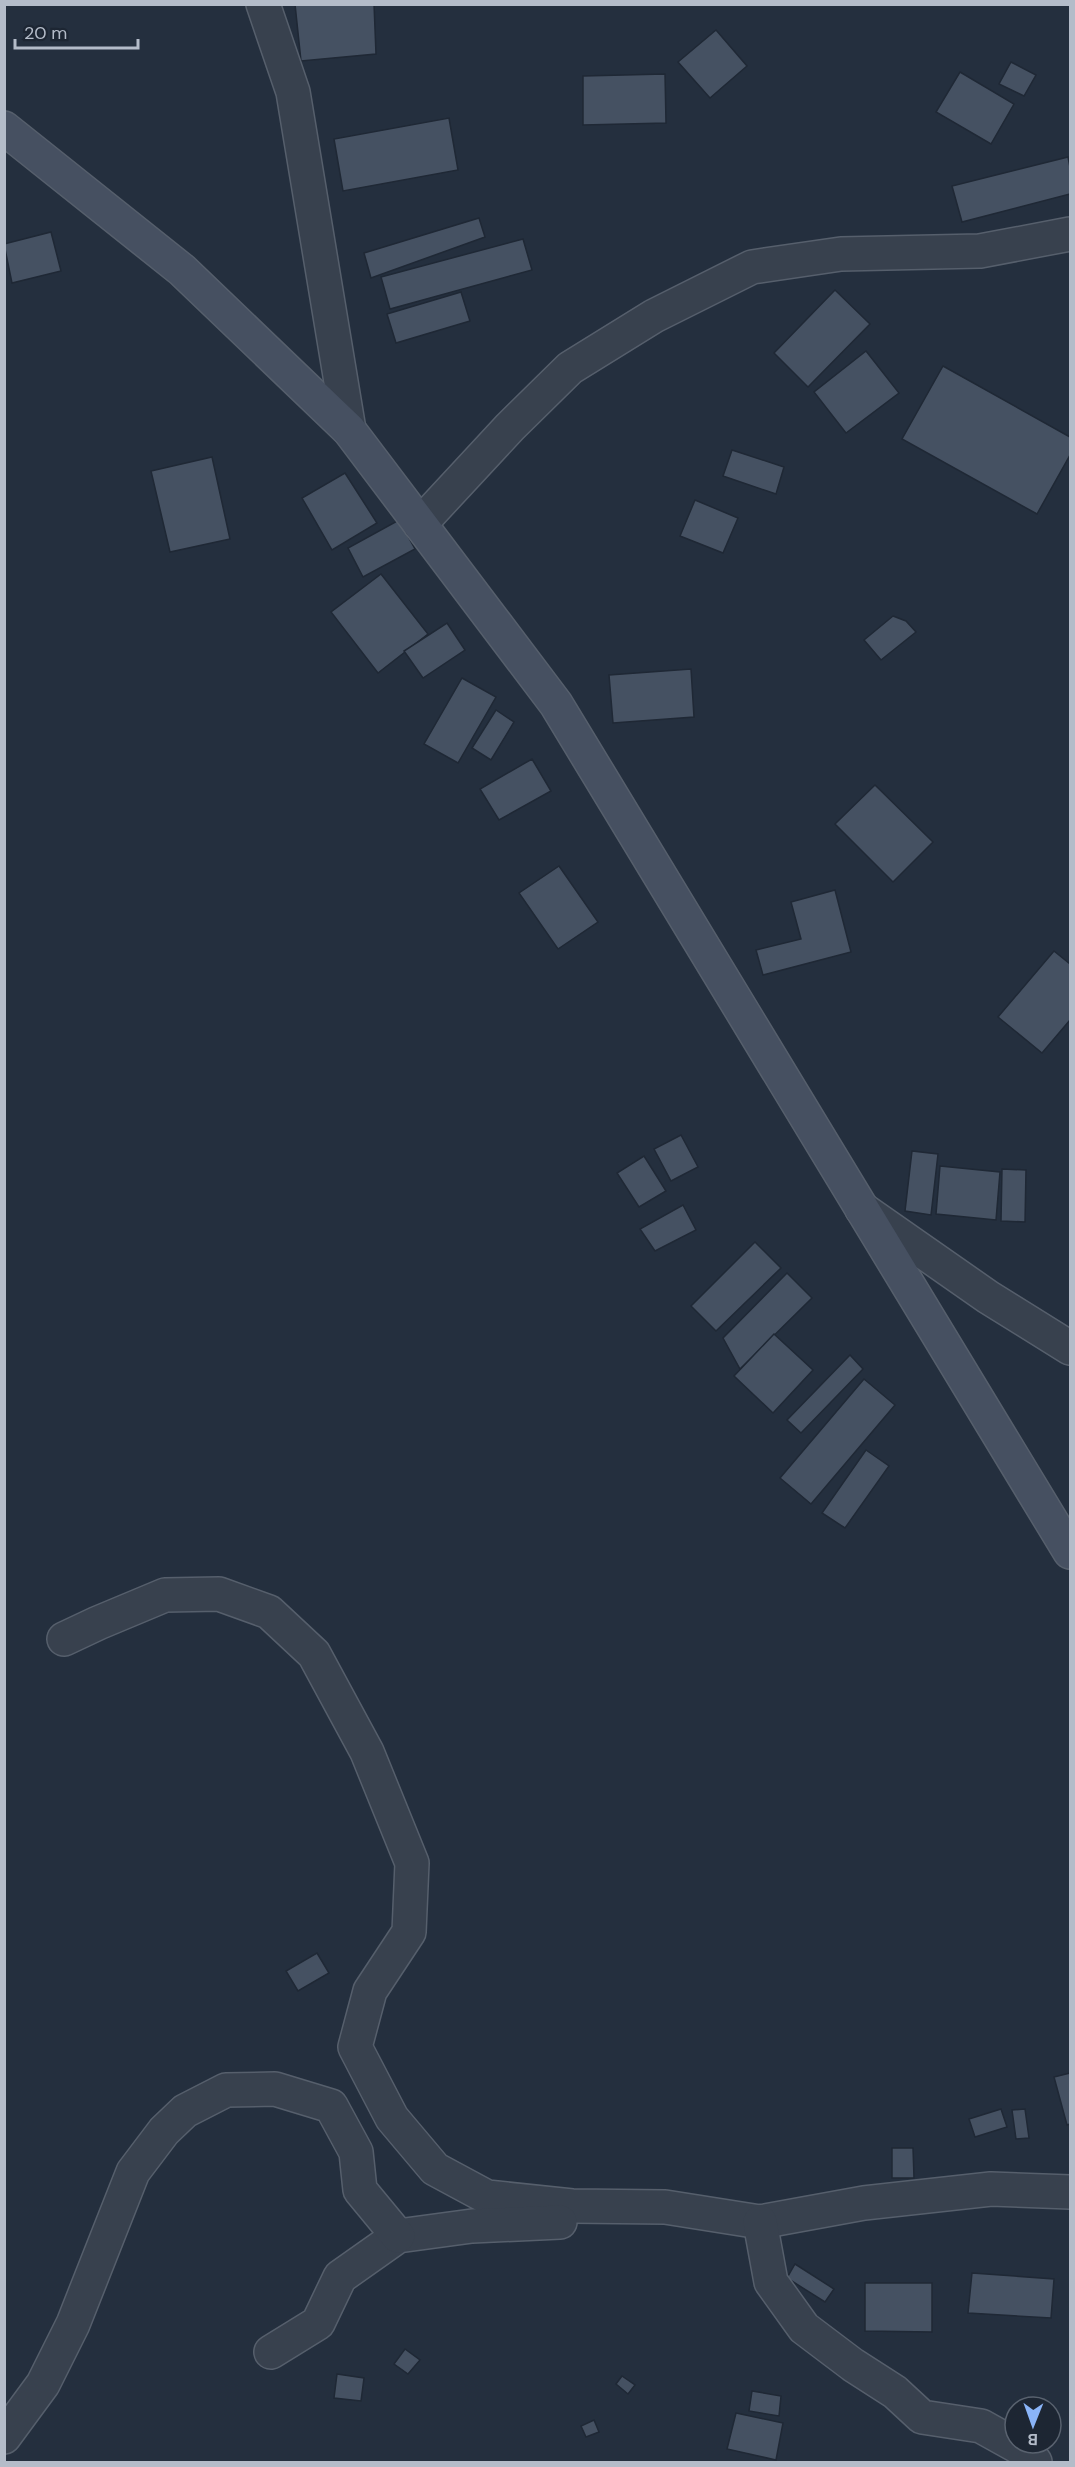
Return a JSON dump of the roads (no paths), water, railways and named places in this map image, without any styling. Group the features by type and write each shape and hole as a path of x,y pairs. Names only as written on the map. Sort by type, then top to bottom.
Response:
{"street":[{"path":"263,4 293,92 349,430"},
{"path":"4,128 182,270 349,430 556,704 1071,1552"},
{"path":"420,524 510,427 570,368 654,316 752,267 841,254 980,251 1071,234"},
{"path":"862,1209 988,1297 1071,1348"},
{"path":"64,1639 165,1595 219,1594 269,1612 314,1654 367,1752 412,1863 409,1932 370,1991 355,2047 392,2118 435,2169 487,2197 572,2206 665,2207 760,2222 864,2203 991,2189 1071,2192"},
{"path":"4,2437 44,2384 73,2324 133,2172 164,2131 184,2111 226,2090 275,2089 332,2106 356,2152 360,2190 398,2236"},
{"path":"271,2352 318,2323 340,2277 398,2236 472,2226 607,2220 665,2207"},
{"path":"760,2222 771,2282 804,2328 853,2365 895,2392 922,2417 981,2426 1026,2451 1035,2463"}]}
